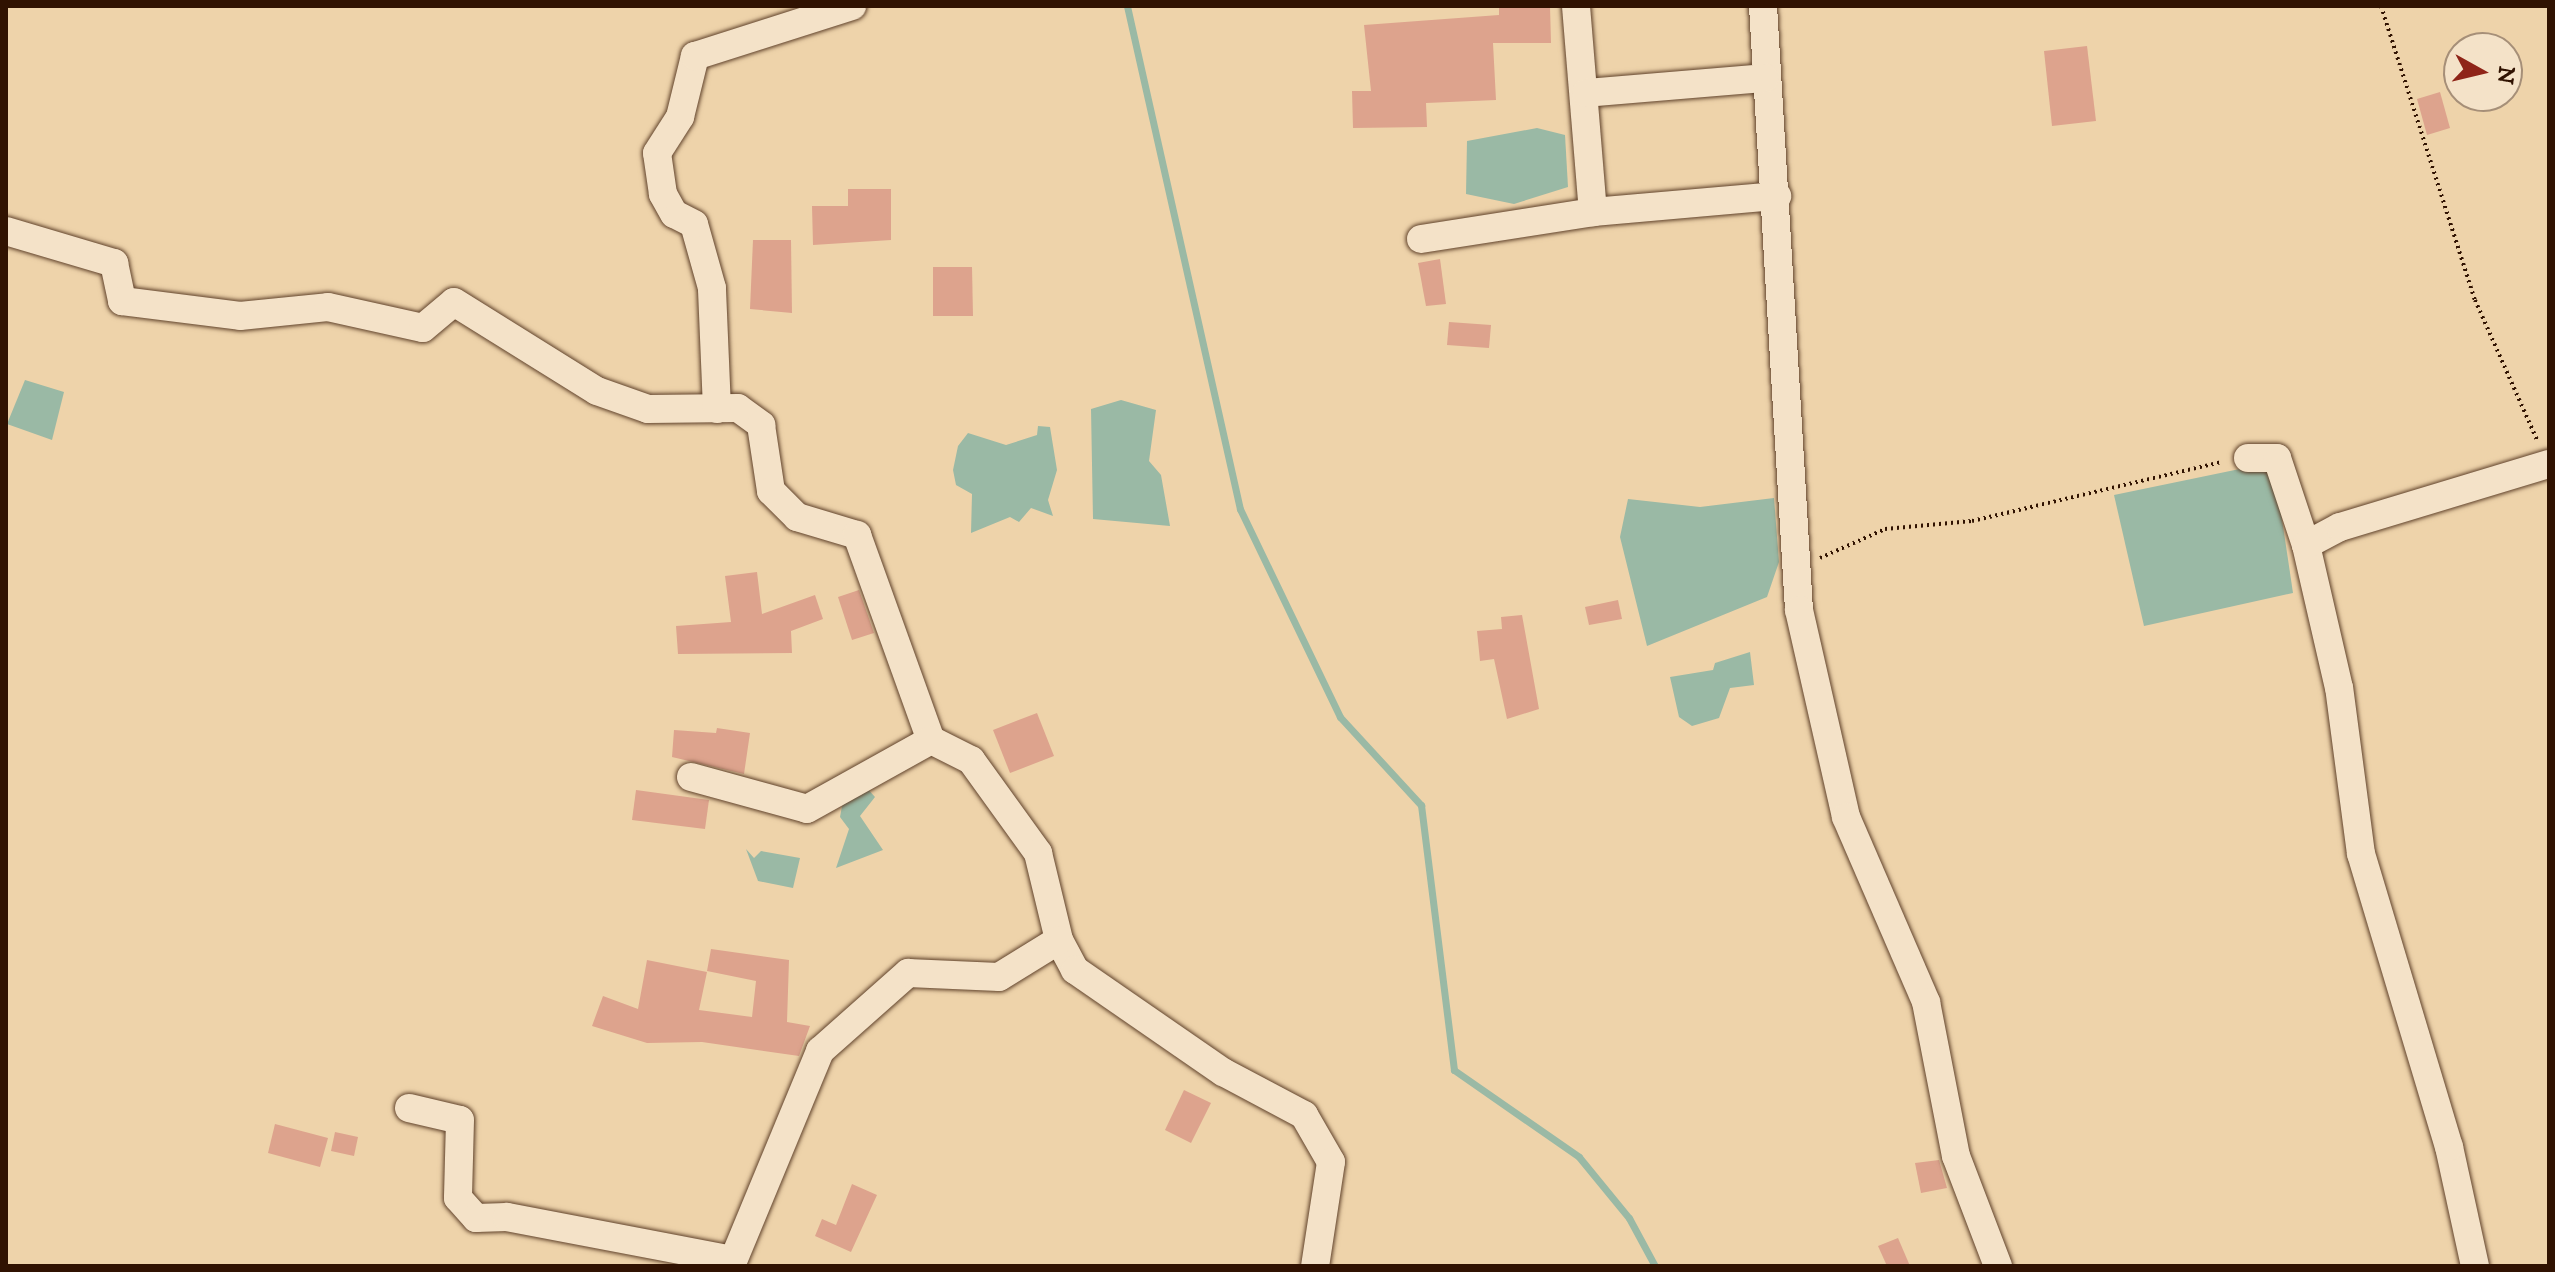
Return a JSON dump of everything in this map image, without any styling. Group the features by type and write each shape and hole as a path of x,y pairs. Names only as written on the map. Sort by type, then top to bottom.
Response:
{"street":[{"path":"717,409 712,288 694,224 674,214 663,194 657,153 680,117 695,56 852,6"},
{"path":"1576,6 1586,93 1593,212"},
{"path":"1763,6 1764,78 1777,196 1795,573 1846,817 1926,1002 1956,1156 1998,1266"},
{"path":"1586,93 1764,78"},
{"path":"1421,239 1593,212 1777,196"},
{"path":"6,231 114,263 122,301 240,316 328,307 423,328 454,302 597,391 648,409 738,408 761,425 771,491 797,517 857,535 931,740 971,760 1038,853 1059,940 1075,970 1223,1072 1304,1115 1331,1162 1315,1266"},
{"path":"2248,458 2277,458 2306,545 2339,688 2361,854 2449,1147 2475,1266"},
{"path":"2306,545 2340,527 2548,464"},
{"path":"691,777 807,809 931,740"},
{"path":"409,1108 460,1120 458,1198 476,1218 507,1217 732,1263 820,1051 908,973 999,977 1059,940"}],"path":[{"path":"2381,6 2475,300 2548,464"},
{"path":"1795,573 1885,529 1972,521 2248,458"}],"shaded area":[{"path":"1537,128 1565,135 1568,187 1514,204 1466,194 1467,141"},
{"path":"25,380 64,392 52,440 7,424"},
{"path":"1121,400 1156,410 1149,461 1161,475 1170,526 1093,519 1091,409"},
{"path":"1038,426 1050,427 1057,470 1048,500 1053,516 1031,508 1019,522 1010,517 971,533 972,494 956,485 953,470 958,446 968,433 1006,445 1037,435"},
{"path":"2259,465 2276,479 2293,593 2144,626 2114,495"},
{"path":"1774,498 1779,562 1767,597 1647,646 1620,537 1628,499 1700,507"},
{"path":"1750,652 1754,685 1730,688 1719,718 1692,726 1679,717 1670,677 1713,670 1715,663"},
{"path":"866,787 875,797 860,816 883,850 836,868 849,829 840,817 843,801"},
{"path":"746,849 754,858 761,851 800,858 793,888 758,881"}],"building":[{"path":"1499,6 1550,6 1551,43 1493,43 1496,100 1426,103 1427,127 1353,128 1352,91 1371,91 1364,25 1499,15"},
{"path":"2087,46 2096,121 2052,126 2044,51"},
{"path":"2440,92 2443,112 2450,128 2427,135 2417,99"},
{"path":"848,189 891,189 891,240 813,245 812,206 848,206"},
{"path":"753,240 791,240 792,313 750,309"},
{"path":"1440,259 1446,304 1426,306 1418,263"},
{"path":"933,267 972,267 973,316 933,316"},
{"path":"1449,322 1491,325 1489,348 1447,345"},
{"path":"757,572 762,614 815,595 823,619 791,631 792,653 678,654 676,626 731,622 725,576"},
{"path":"859,590 874,633 852,640 838,597"},
{"path":"1618,600 1622,619 1589,625 1585,607"},
{"path":"1522,615 1539,709 1507,719 1494,659 1480,661 1477,631 1502,629 1501,617"},
{"path":"1037,713 1054,756 1010,773 993,730"},
{"path":"717,728 750,733 744,774 672,757 674,730 716,733"},
{"path":"636,790 709,800 705,829 632,820"},
{"path":"711,949 789,960 787,1022 810,1026 799,1056 702,1042 647,1043 592,1026 603,996 638,1009 647,960 707,972 699,1010 752,1017 756,981 707,971"},
{"path":"1184,1090 1211,1103 1191,1143 1165,1130"},
{"path":"275,1124 328,1138 320,1167 268,1153"},
{"path":"335,1132 358,1137 354,1156 331,1151"},
{"path":"1939,1160 1947,1188 1921,1193 1915,1163"},
{"path":"852,1184 877,1195 851,1252 815,1236 822,1219 836,1225"},
{"path":"1898,1238 1910,1266 1887,1266 1878,1246"}],"waterway":[{"path":"1127,6 1240,509 1340,717 1421,805 1454,1070 1579,1157 1629,1218 1655,1266"}]}
